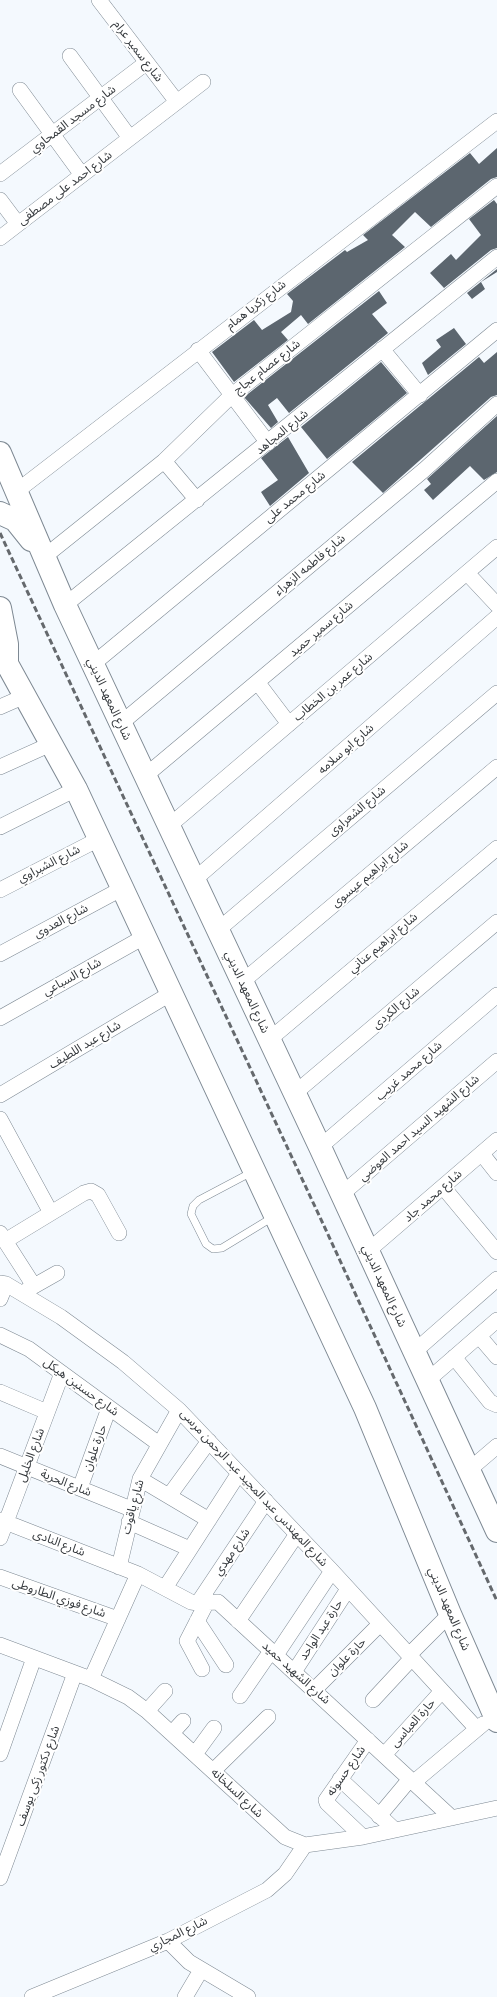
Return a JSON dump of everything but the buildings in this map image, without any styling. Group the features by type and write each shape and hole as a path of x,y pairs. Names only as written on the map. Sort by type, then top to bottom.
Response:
{"main road":[{"name":"شارع المعهد الديني","path":"0,453 65,605 270,1039 497,1531"},
{"path":"0,513 15,520 44,557"},
{"path":"0,608 7,644 3,658"},
{"name":"شارع المعهد الديني","path":"3,658 76,789 98,839 123,888 170,994 276,1216 365,1408 450,1614 495,1717"}],"street":[{"name":"شارع سمير عرام","path":"99,0 177,102"},
{"path":"70,56 130,138"},
{"name":"شارع مسجد القمحاوي","path":"0,174 146,63"},
{"name":"شارع احمد على مصطفى","path":"0,238 203,82"},
{"path":"20,90 82,175"},
{"name":"شارع زكريا همام","path":"17,491 497,121"},
{"name":"شارع عصام عجاج","path":"44,557 164,461 231,396 497,186"},
{"path":"0,200 18,224"},
{"name":"شارع المجاهد","path":"65,605 268,443 382,348 497,257"},
{"name":"شارع محمد على","path":"93,664 497,330"},
{"path":"382,348 420,395"},
{"path":"198,350 231,396 268,443"},
{"name":"شارع فاطمه الزهراء","path":"120,724 418,475 497,404"},
{"path":"164,461 196,500"},
{"name":"شارع سمير حميد","path":"146,776 497,481"},
{"name":"شارع عمر بن الخطاب","path":"169,826 497,547"},
{"path":"467,573 497,605"},
{"name":"شارع ابو سلامه","path":"194,880 497,617"},
{"path":"258,683 289,724"},
{"name":"شارع الشعراوى","path":"218,930 497,693"},
{"path":"0,707 25,696"},
{"path":"0,768 51,744"},
{"name":"شارع ابراهيم عيسوى","path":"242,982 497,767"},
{"path":"0,827 76,789"},
{"name":"شارع الشبراوي","path":"0,890 98,839"},
{"name":"شارع ابراهيم عناني","path":"270,1039 497,848"},
{"name":"شارع العدوى","path":"0,954 123,888"},
{"name":"شارع الكردى","path":"295,1093 497,922"},
{"name":"شارع السباعي","path":"0,1018 144,937"},
{"name":"شارع عبد اللطيف","path":"0,1095 170,994"},
{"name":"شارع محمد غريب","path":"320,1147 497,996"},
{"name":"شارع الشهيد السيد احمد العوضي","path":"342,1194 497,1061"},
{"path":"0,1119 51,1213"},
{"name":"شارع محمد جاد","path":"368,1251 497,1140"},
{"path":"482,1154 497,1173"},
{"path":"443,1187 497,1252"},
{"path":"57,1273 28,1290 3,1237 51,1213 84,1193 91,1191 98,1195 119,1233"},
{"path":"414,1352 497,1280"},
{"path":"0,1299 3,1283"},
{"name":"شارع المهندس عبد المجيد عبد الرحمن مرسى","path":"3,1283 28,1290 61,1317 123,1362 179,1410 348,1588 477,1729"},
{"path":"428,1380 497,1320"},
{"name":"شارع حسنين هيكل","path":"0,1335 29,1349 159,1444"},
{"path":"479,1336 497,1357"},
{"path":"454,1357 490,1402 497,1405"},
{"name":"شارع الخليل","path":"0,1538 2,1521 26,1467 62,1373"},
{"path":"0,1392 47,1412"},
{"name":"حارة علوان","path":"80,1488 109,1408"},
{"name":"شارع ياقوت","path":"119,1566 140,1479 179,1410"},
{"path":"169,1496 209,1441"},
{"path":"469,1470 497,1446"},
{"name":"شارع الحرية","path":"0,1456 80,1488 190,1549"},
{"path":"165,1588 239,1473"},
{"path":"140,1479 208,1520"},
{"name":"شارع مهدي","path":"202,1669 187,1641 202,1603 266,1501"},
{"name":"شارع النادى","path":"2,1521 119,1566"},
{"path":"238,1621 297,1534"},
{"name":"شارع الشهيد حميد","path":"119,1566 138,1574 191,1602 218,1602 452,1818"},
{"path":"240,1696 332,1571"},
{"path":"91,1679 138,1574"},
{"name":"شارع فوزي الطاروطى","path":"0,1577 118,1619"},
{"name":"حارة عبد الواحد","path":"294,1672 348,1588"},
{"path":"373,1700 450,1614"},
{"path":"196,1621 226,1665"},
{"name":"حارة علوان","path":"314,1690 380,1624"},
{"name":"شارع السلخانه","path":"0,1645 91,1679 128,1697 148,1711 285,1837 305,1846"},
{"path":"0,1754 34,1658"},
{"name":"شارع دكتور زكى يوسف","path":"0,1878 75,1673"},
{"path":"148,1711 165,1691"},
{"name":"حارة العباسى","path":"384,1755 442,1691"},
{"path":"213,1771 268,1717"},
{"path":"380,1816 412,1780 477,1729 495,1717"},
{"path":"172,1733 183,1721"},
{"path":"194,1754 214,1728"},
{"name":"شارع حسونه","path":"363,1837 327,1804 327,1796 368,1740"},
{"path":"340,1779 395,1830"},
{"path":"305,1846 363,1837 497,1808"},
{"name":"شارع المجاري","path":"32,1997 168,1941 267,1890 285,1874 305,1846"},
{"path":"168,1941 178,1952 201,1970 248,1997"},
{"path":"184,1997 201,1970"}],"lane":[{"path":"254,1171 199,1200 193,1206 191,1214 206,1244 213,1249 222,1248 276,1216"}],"railway":[{"path":"0,533 325,1228 497,1601"}]}
